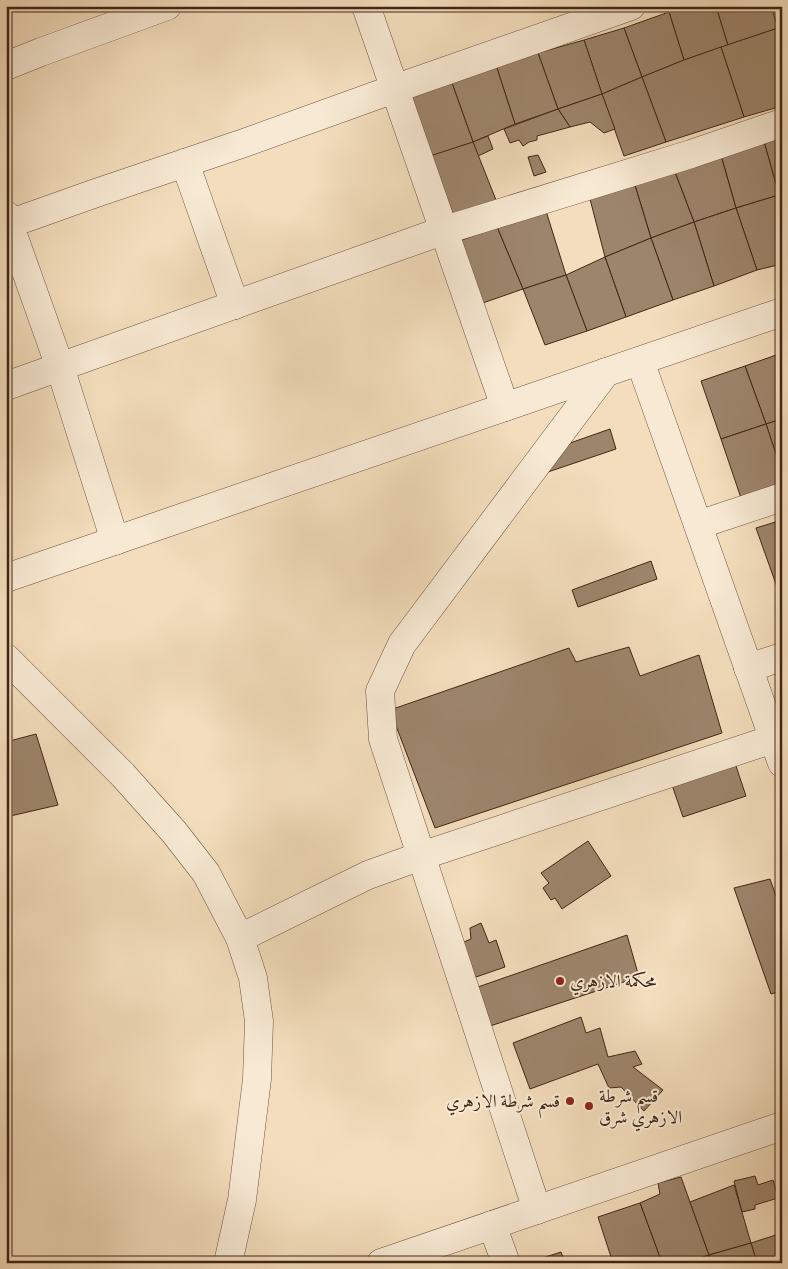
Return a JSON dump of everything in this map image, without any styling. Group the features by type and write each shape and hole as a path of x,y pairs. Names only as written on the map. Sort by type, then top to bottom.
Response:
{"street":[{"path":"6,66 125,14 166,6"},
{"path":"366,6 505,407"},
{"path":"115,541 60,367 8,222 244,143 631,6"},
{"path":"6,386 445,230 691,154 782,123"},
{"path":"185,163 235,305"},
{"path":"6,578 782,312"},
{"path":"240,938 368,875 421,856 778,751 640,361"},
{"path":"537,1210 383,739 380,691 402,644 606,372"},
{"path":"698,525 782,497"},
{"path":"748,668 782,657"},
{"path":"6,658 123,775 174,832 206,874 240,938 253,978 259,1021 257,1079 242,1200 228,1263"},
{"path":"381,1263 782,1126"},
{"path":"492,1225 506,1263"}],"building":[{"path":"684,6 716,6 728,45 684,60 669,12"},
{"path":"716,6 771,6 778,28 728,45"},
{"path":"669,12 684,60 642,77 624,28"},
{"path":"624,28 642,77 602,94 584,40"},
{"path":"778,28 782,42 782,106 744,117 721,47"},
{"path":"584,40 602,94 558,109 538,53"},
{"path":"721,47 744,117 666,142 642,77"},
{"path":"538,53 558,109 515,124 496,65"},
{"path":"496,65 515,124 473,142 452,83"},
{"path":"642,77 666,142 624,156 602,94"},
{"path":"452,83 473,142 420,160 401,96"},
{"path":"602,94 615,129 604,133 590,122 570,127 558,109"},
{"path":"558,109 570,127 537,136 537,140 523,146 519,140 510,143 504,129"},
{"path":"782,132 782,194 779,195 763,138"},
{"path":"488,136 493,149 478,156 473,142"},
{"path":"763,138 779,195 736,208 720,152"},
{"path":"473,142 496,200 453,214 430,156"},
{"path":"720,152 736,208 694,222 673,167"},
{"path":"538,155 546,172 534,176 528,157"},
{"path":"673,167 694,222 651,238 634,182"},
{"path":"634,182 651,238 605,257 590,199"},
{"path":"779,195 782,204 782,264 757,270 736,208"},
{"path":"736,208 757,270 714,286 694,222"},
{"path":"546,211 566,275 523,289 497,227"},
{"path":"694,222 714,286 673,300 651,238"},
{"path":"497,227 523,289 477,305 454,243"},
{"path":"651,238 673,300 626,317 605,257"},
{"path":"605,257 626,317 587,331 566,275"},
{"path":"566,275 587,331 545,345 523,289"},
{"path":"782,353 782,419 766,424 745,366"},
{"path":"745,366 766,424 721,439 701,381"},
{"path":"782,419 782,472 766,424"},
{"path":"766,424 782,472 782,484 741,498 721,439"},
{"path":"610,429 616,449 539,475 533,456"},
{"path":"782,520 782,585 777,587 756,528"},
{"path":"651,561 657,579 578,607 572,590"},
{"path":"629,647 640,676 699,655 722,733 435,828 390,710 569,648 576,662"},
{"path":"36,734 58,805 6,817 6,742"},
{"path":"735,763 746,796 683,817 671,782"},
{"path":"588,841 611,876 562,909 555,898 551,900 543,888 549,883 541,873"},
{"path":"770,879 782,913 782,991 771,994 734,888"},
{"path":"481,923 489,943 496,940 505,967 476,977 459,944 471,939 470,928"},
{"path":"627,935 639,977 487,1027 475,988"},
{"path":"581,1017 586,1033 600,1028 608,1057 635,1051 642,1064 633,1067 663,1090 644,1111 621,1087 609,1088 598,1064 530,1089 513,1043"},
{"path":"755,1176 758,1185 773,1180 778,1198 755,1205 755,1209 742,1212 734,1181"},
{"path":"681,1177 709,1255 684,1263 662,1263 640,1203 660,1194 658,1183"},
{"path":"734,1185 751,1243 709,1255 690,1202"},
{"path":"640,1203 662,1263 613,1263 598,1217"},
{"path":"782,1233 782,1263 757,1263 751,1243"},
{"path":"751,1243 757,1263 712,1263 709,1255"},
{"path":"561,1252 565,1263 527,1263"},
{"path":"709,1255 712,1263 684,1263"}],"place":[{"name":"محكمة الازهري","path":"560,981"},
{"name":"قسم شرطة الازهري","path":"570,1101"},
{"name":"قسم شرطة الازهري شرق","path":"589,1106"}]}
